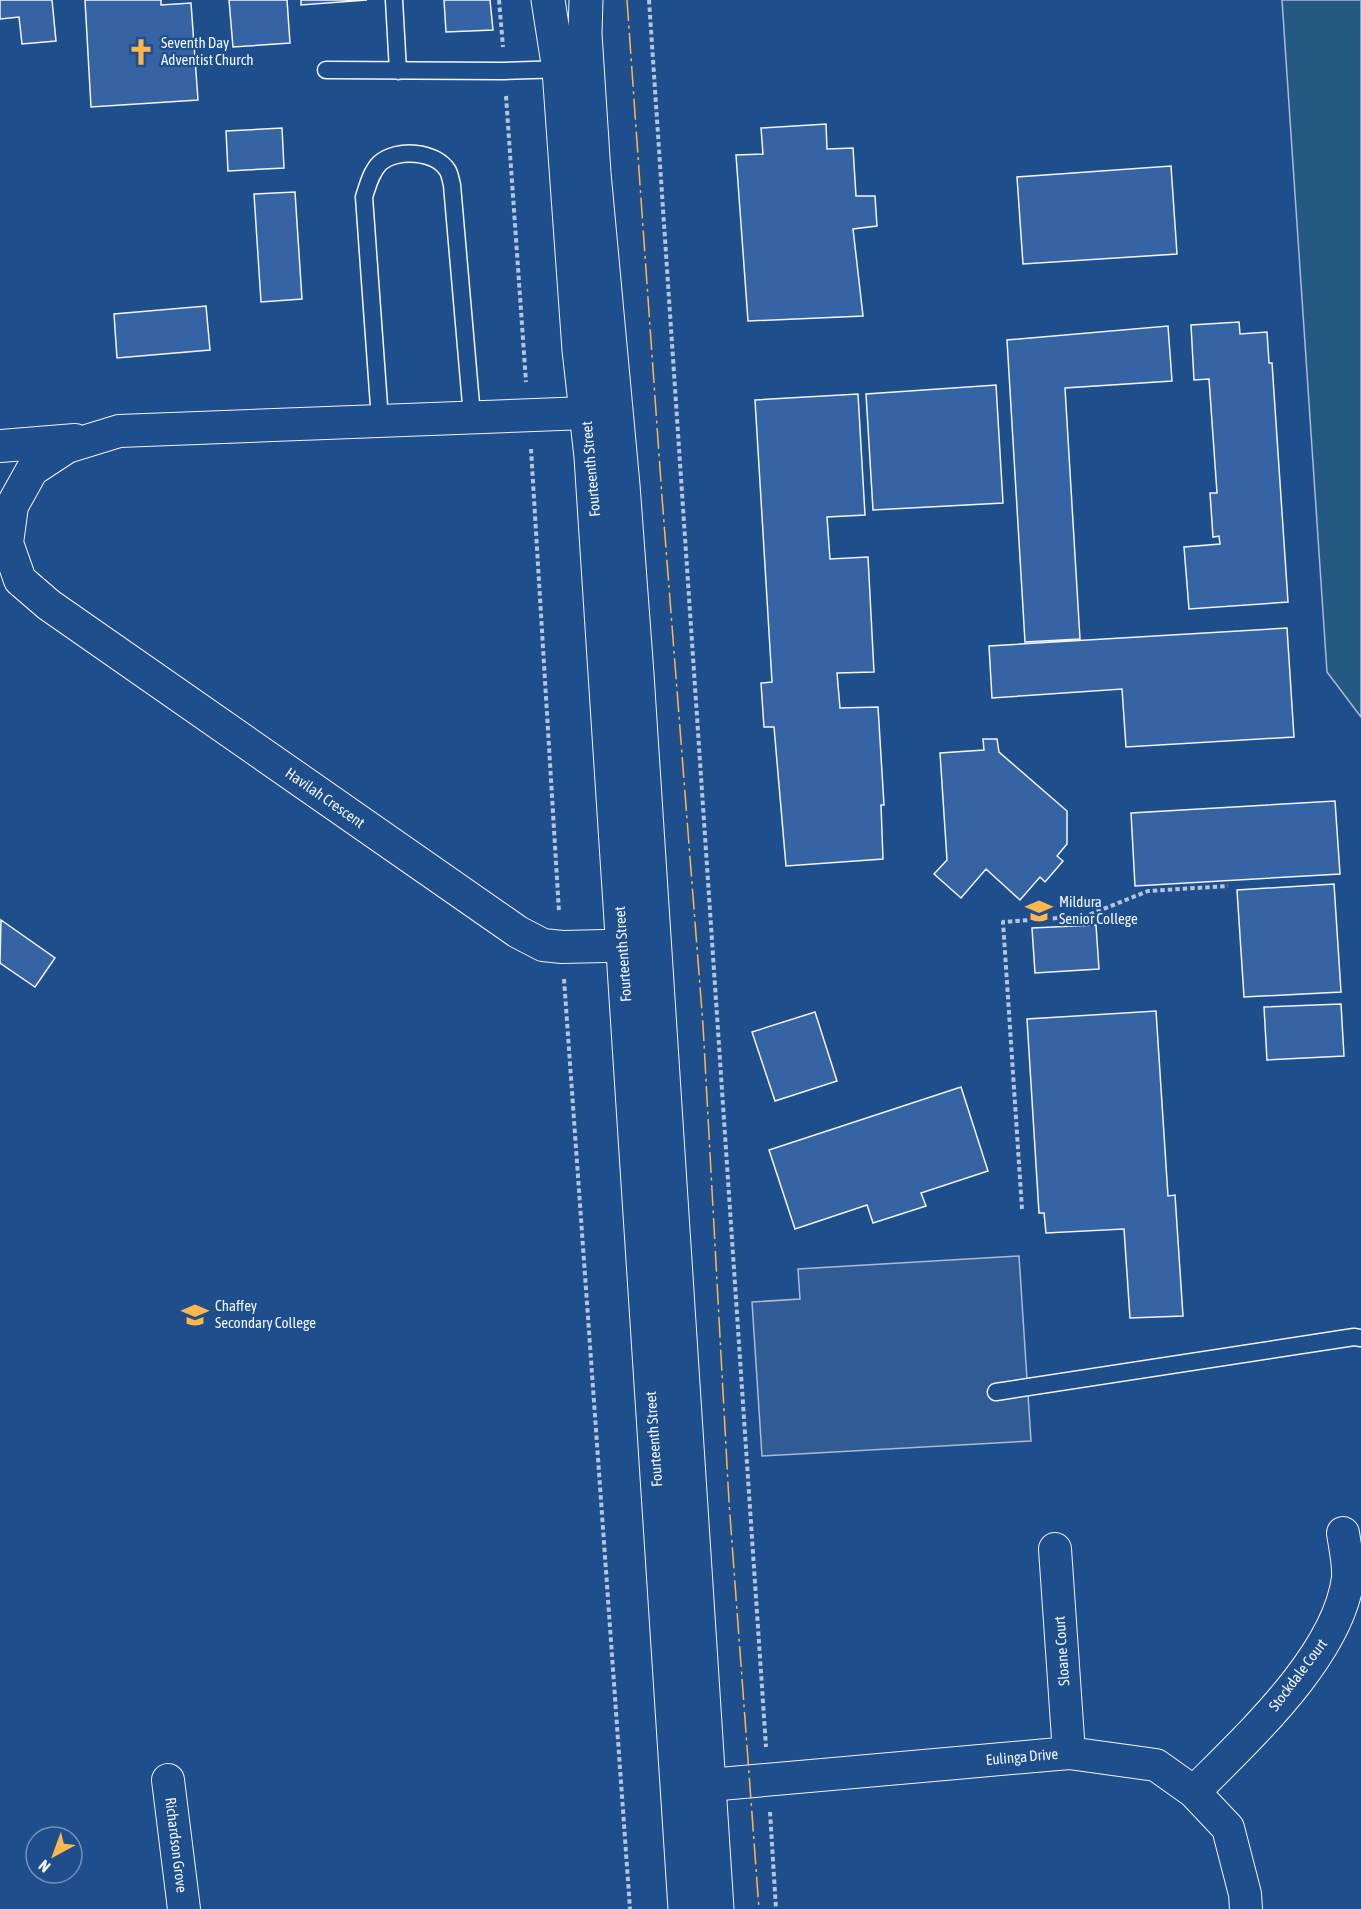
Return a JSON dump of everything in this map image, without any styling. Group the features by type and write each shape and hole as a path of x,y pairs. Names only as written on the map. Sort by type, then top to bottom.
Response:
{"street":[{"name":"Fourteenth Street","path":"548,0 573,69 579,350 601,413 624,497 717,1909"},
{"name":"Fourteenth Street","path":"573,69 585,34 586,0"},
{"name":"Fourteenth Street","path":"601,413 591,457 685,1909"},
{"name":"Havilah Crescent","path":"601,413 472,416 119,431 67,447 32,471 12,506 7,543 10,573 49,605 518,932 543,945 562,947 654,945"},
{"name":"Havilah Crescent","path":"0,446 91,439"},
{"name":"Stockdale Court","path":"1194,1792 1282,1699 1321,1648 1340,1613 1348,1577 1343,1533"},
{"name":"Sloane Court","path":"1055,1548 1069,1753"},
{"name":"Eulinga Drive","path":"709,1785 1069,1753 1156,1765 1194,1792 1228,1828 1245,1894 1246,1909"},
{"name":"Richardson Grove","path":"168,1780 184,1909"}],"lane":[{"path":"394,0 398,71"},
{"path":"326,70 573,69"},
{"path":"380,420 364,197 370,177 379,164 388,157 402,154 432,158 448,172 452,185 472,416"},
{"path":"996,1392 1354,1337 1361,1338"}],"path":[{"path":"650,0 776,1909"},
{"path":"1023,1209 1004,922 1086,916 1148,891 1228,886"}],"shaded area":[{"path":"1282,0 1361,0 1361,717 1327,672"},
{"path":"1019,1256 1031,1441 762,1456 752,1302 800,1299 798,1269"}],"building":[{"path":"0,0 52,0 56,41 22,44 19,17 0,19"},
{"name":"Seventh Day Adventist Church","path":"85,0 161,0 161,5 191,3 198,100 91,107"},
{"path":"229,0 287,0 290,43 233,47"},
{"path":"301,0 367,0 301,5"},
{"path":"444,0 490,0 493,30 446,32"},
{"path":"826,124 827,149 853,148 856,196 875,196 877,226 853,229 863,316 748,321 736,155 763,154 761,128"},
{"path":"282,128 284,168 228,171 226,131"},
{"path":"1171,166 1177,254 1023,264 1017,177"},
{"path":"295,192 302,299 261,302 254,194"},
{"path":"206,306 210,350 117,358 114,314"},
{"path":"1239,322 1240,334 1267,332 1269,363 1272,363 1288,602 1189,609 1184,547 1220,544 1219,536 1213,537 1210,493 1217,493 1209,379 1194,380 1191,325"},
{"path":"1168,326 1172,381 1065,388 1080,639 1025,642 1007,340"},
{"path":"996,385 1003,503 873,510 866,394"},
{"path":"858,394 865,515 827,517 830,559 868,557 874,672 837,673 840,708 878,707 884,805 881,805 883,859 786,866 774,727 764,727 761,683 772,682 755,400"},
{"path":"1287,628 1294,737 1126,747 1122,689 992,698 989,646"},
{"path":"983,739 997,739 999,752 1067,811 1067,844 1057,856 1063,861 1045,882 1040,877 1020,900 986,869 961,898 934,874 947,860 940,753 984,750"},
{"path":"1335,801 1340,874 1135,886 1131,813"},
{"path":"1334,884 1341,992 1244,997 1237,890"},
{"path":"1,920 55,958 35,987 0,963"},
{"path":"1096,925 1099,969 1035,973 1032,928"},
{"path":"1341,1004 1344,1056 1267,1060 1264,1007"},
{"path":"1156,1011 1168,1196 1175,1195 1183,1316 1130,1318 1124,1229 1046,1233 1044,1213 1039,1213 1027,1019"},
{"path":"815,1012 837,1081 775,1101 752,1032"},
{"path":"961,1087 988,1171 921,1193 926,1206 873,1223 867,1205 795,1229 769,1150"}],"power":[{"path":"627,0 662,497 703,1025 729,1502 759,1909"}],"place":[{"name":"Seventh Day Adventist Church","path":"141,52"},
{"name":"Mildura Senior College","path":"1039,911"},
{"name":"Chaffey Secondary College","path":"195,1315"}]}
